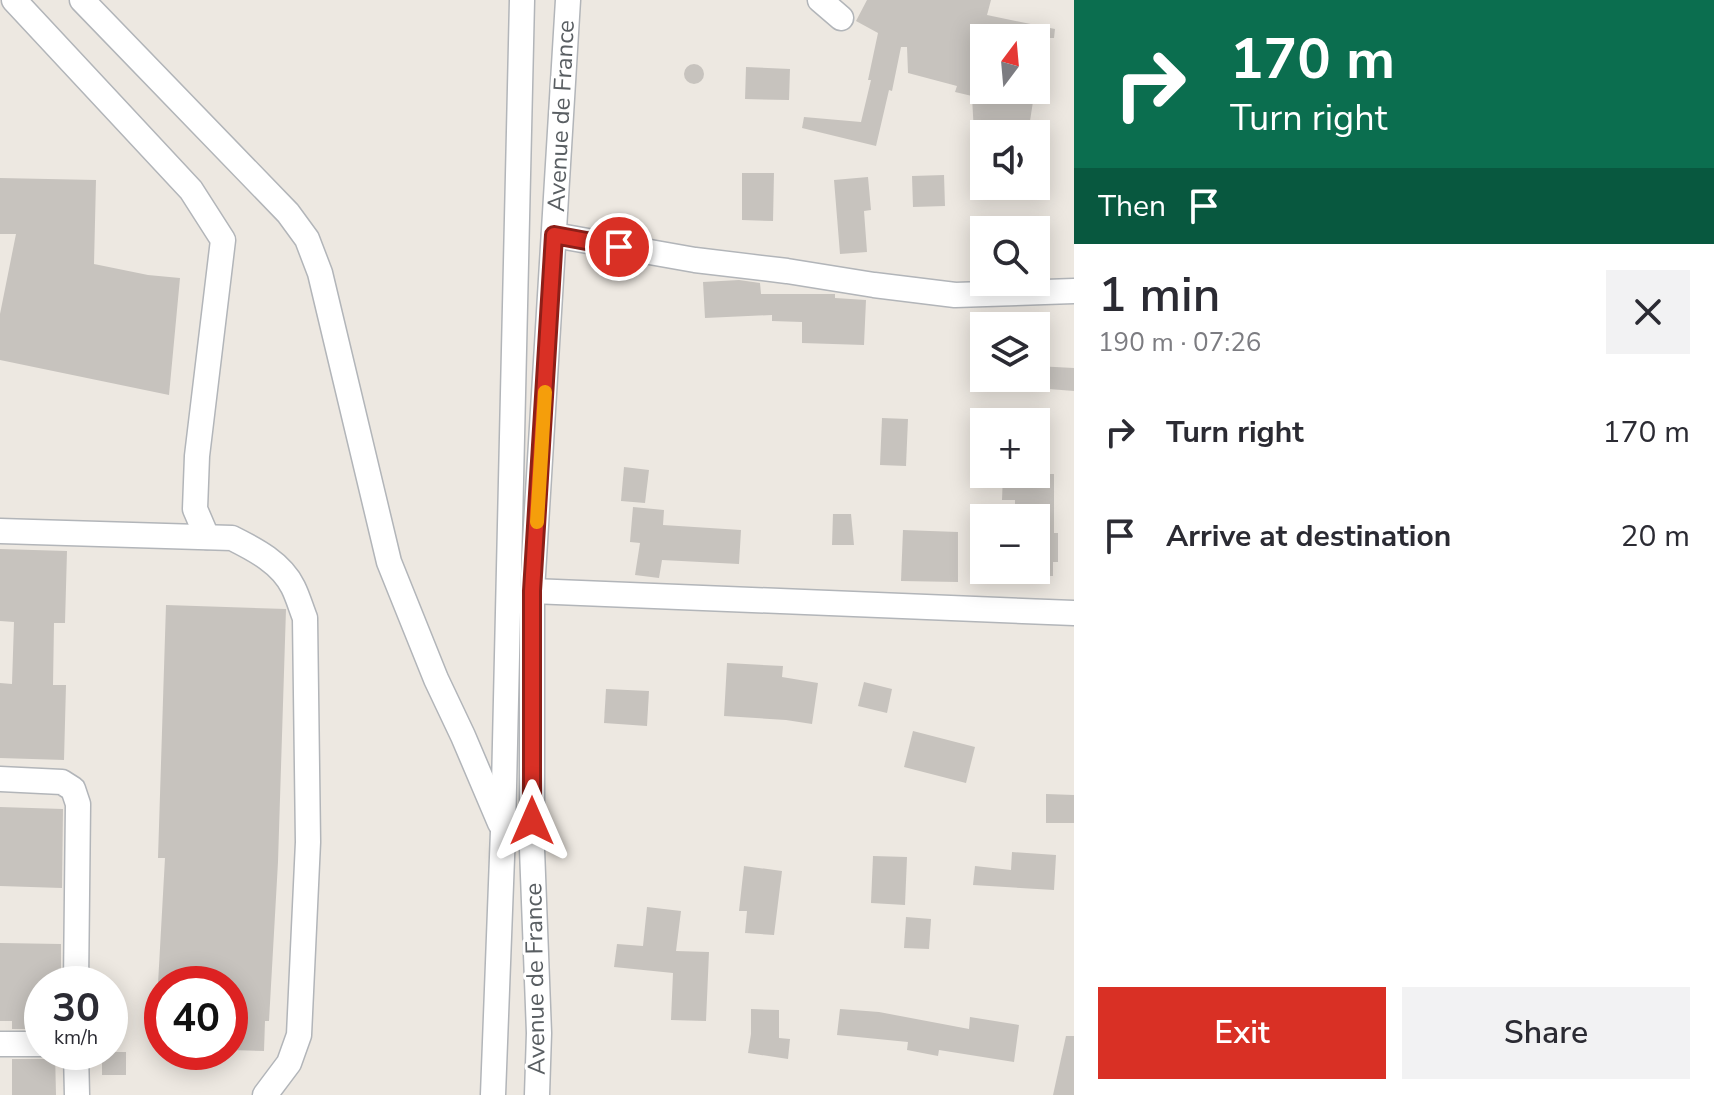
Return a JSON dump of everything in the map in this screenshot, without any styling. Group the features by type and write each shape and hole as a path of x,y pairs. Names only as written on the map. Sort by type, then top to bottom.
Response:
{"street":[{"path":"14,0 191,190 223,240 197,456 195,509 207,537"},
{"path":"82,0 288,213 307,239 320,273 389,562 503,831 532,849"},
{"path":"493,1095 503,831 522,0"},
{"name":"Avenue de France","path":"537,1095 539,1033 532,849 532,591 568,0"},
{"path":"820,0 841,18"},
{"path":"554,235 695,260 955,295 1074,291"},
{"path":"0,531 232,538 260,552 293,585 305,618 308,842 299,1035 289,1063 265,1095"},
{"path":"532,591 1074,613"},
{"path":"0,779 62,782 73,789 78,804 76,966"},
{"path":"0,1044 24,1044"},
{"path":"76,1070 77,1095"}],"building":[{"path":"867,0 991,0 987,15 1031,24 970,24 970,96 955,92 957,86 908,73 907,47 901,47 876,146 802,128 804,117 861,122 878,33 856,21"},
{"path":"1050,28 1055,29 1054,38 1050,38"},
{"path":"690,64 698,64 704,74 698,84 690,84 684,78 684,70"},
{"path":"746,67 790,69 789,100 745,99"},
{"path":"972,104 1033,104 1030,120 973,120"},
{"path":"742,173 774,173 773,221 742,220"},
{"path":"944,175 945,206 913,207 912,176"},
{"path":"868,177 871,210 864,211 867,252 840,254 834,180"},
{"path":"0,178 96,180 94,264 180,278 169,395 0,360 0,314 16,234 0,234"},
{"path":"739,280 760,283 761,294 835,294 835,298 866,300 864,345 802,343 802,322 772,321 772,315 705,318 703,282"},
{"path":"1050,367 1074,368 1074,391 1050,389"},
{"path":"882,418 908,419 906,466 880,465"},
{"path":"624,467 649,470 645,503 621,501"},
{"path":"1050,474 1054,474 1054,533 1058,533 1058,562 1053,562 1053,576 1050,576 1050,504 1015,504 1015,500 1002,500 1002,488 1050,488"},
{"path":"633,507 664,510 663,525 741,530 739,564 662,560 659,578 635,575 640,543 630,542"},
{"path":"833,514 851,514 854,545 832,545"},
{"path":"903,530 958,532 958,582 901,581"},
{"path":"0,549 67,551 65,623 54,623 53,685 66,685 64,760 0,758 0,683 12,684 14,622 0,621"},
{"path":"166,605 286,609 278,862 269,1021 265,1021 264,1051 248,1051 248,966 159,966 165,858 158,858"},
{"path":"727,663 783,666 782,677 818,683 812,724 724,716"},
{"path":"864,682 892,689 887,713 858,706"},
{"path":"606,689 649,691 647,726 604,723"},
{"path":"913,731 975,747 966,783 904,767"},
{"path":"1046,794 1074,795 1074,823 1046,823"},
{"path":"0,807 63,809 62,888 0,886"},
{"path":"1012,852 1056,855 1054,890 973,885 975,866 1011,870"},
{"path":"873,856 907,857 905,905 871,903"},
{"path":"744,866 782,871 774,935 745,933 747,911 739,911"},
{"path":"647,907 681,911 676,951 709,952 706,1021 671,1020 673,973 614,967 617,944 643,946"},
{"path":"906,917 931,919 929,949 904,948"},
{"path":"0,943 61,944 61,966 24,966 24,1029 12,1029 12,1021 0,1021"},
{"path":"751,1009 779,1010 779,1038 790,1039 788,1059 748,1053"},
{"path":"840,1009 879,1012 969,1029 970,1017 1019,1025 1014,1062 939,1050 938,1056 907,1050 908,1042 837,1035"},
{"path":"1066,1036 1074,1036 1074,1095 1053,1095"},
{"path":"12,1059 24,1059 24,1070 55,1070 56,1095 12,1095"},
{"path":"102,1070 126,1070 126,1075 102,1075"}],"slow traffic":[{"path":"537,522 545,392"}],"route":[{"path":"532,821 532,591 554,235 619,247"}]}
